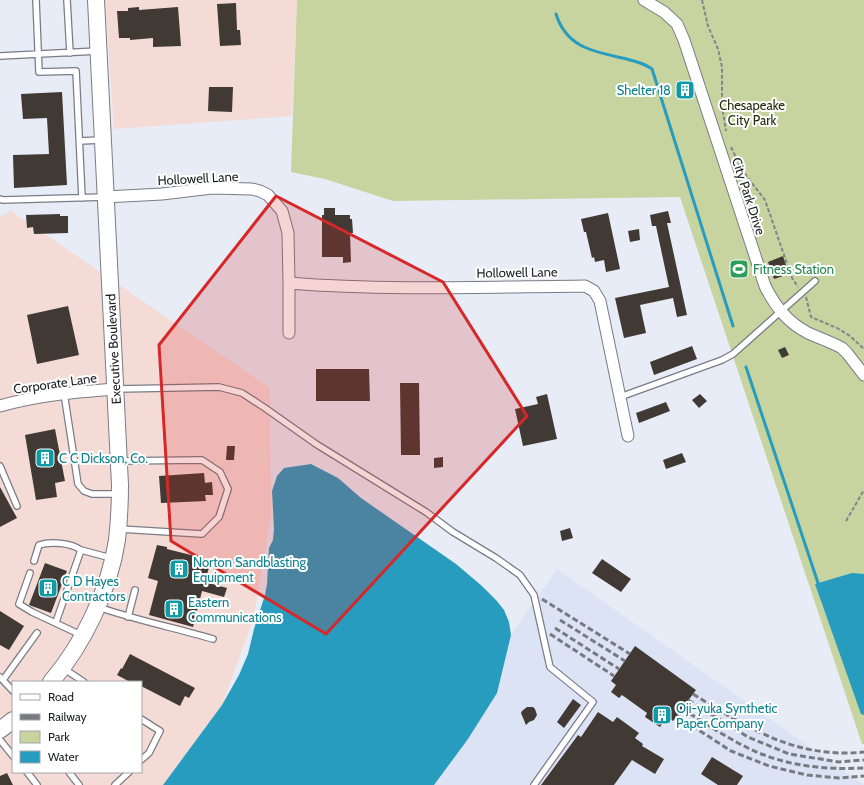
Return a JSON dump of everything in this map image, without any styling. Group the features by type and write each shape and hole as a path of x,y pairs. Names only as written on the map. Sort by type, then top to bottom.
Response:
{"street":[{"name":"Executive Boulevard","path":"52,681 83,636 97,606 107,581 113,559 118,528 120,494 119,461 96,0"},
{"name":"City Park Drive","path":"644,0 664,12 677,24 684,40 764,286 772,301 780,312 797,326 842,348 864,375"},
{"name":"Hollowell Lane","path":"106,197 162,194 212,188 252,189 268,195 282,211 288,232 289,333"},
{"name":"Hollowell Lane","path":"289,283 325,286 584,286 594,291 600,301 628,436"},
{"name":"Corporate Lane","path":"0,406 22,400 64,393 115,389"},
{"path":"0,730 12,721"}],"lane":[{"path":"36,0 39,72 76,71 82,198"},
{"path":"67,0 70,52"},
{"path":"0,56 98,51"},
{"path":"80,141 103,140"},
{"path":"0,199 106,197"},
{"path":"620,397 722,360 733,354 815,281"},
{"path":"115,389 219,387 242,394 265,408 316,444 426,512 453,532 520,575 534,595 550,667 593,702 534,785"},
{"path":"64,393 78,484 84,491 92,494 120,494"},
{"path":"118,528 202,534 219,517 228,489 220,472 202,460 119,461"},
{"path":"0,466 17,506"},
{"path":"34,560 39,545 46,543 75,545 81,550 113,559"},
{"path":"56,622 81,550"},
{"path":"30,573 19,604 32,612 83,636"},
{"path":"128,617 135,590"},
{"path":"97,606 128,617 214,639"},
{"path":"12,689 1,679 37,634"},
{"path":"62,667 83,681"},
{"path":"142,719 160,731 149,752 142,759"},
{"path":"0,740 12,755"},
{"path":"28,773 37,785"},
{"path":"70,773 79,785"},
{"path":"115,785 128,773"}],"path":[{"path":"702,0 708,26 718,49 721,62 722,106 727,134"},
{"path":"731,146 742,170 765,200 792,278 807,299 811,317 837,328 850,336 864,349"},
{"path":"846,521 864,490"}],"highlighted area":[{"path":"276,196 443,282 527,416 326,634 171,541 159,345"}],"shaded area":[{"path":"105,0 297,0 292,116 114,129"},
{"path":"11,211 270,388 271,515 254,617 222,705 163,785 0,785 0,217"},
{"path":"557,569 864,785 406,785"}],"green space":[{"name":"Chesapeake City Park","path":"297,0 864,0 864,744 862,744 680,197 393,201 325,179 291,172"}],"water":[{"path":"311,464 338,478 361,498 456,564 496,600 504,610 509,622 511,635 497,693 468,739 434,785 163,785 222,705 239,675 248,654 267,584 269,548 273,540 274,529 272,491 277,476 284,468"},
{"path":"852,573 864,574 864,715 861,714 815,584"}],"building":[{"path":"236,3 237,30 240,30 241,45 220,46 217,4"},
{"path":"139,7 139,10 178,7 181,46 153,47 153,38 130,40 130,38 119,38 117,11 128,11 128,8"},
{"name":"Shelter 18","path":"687,81 691,96 684,98 679,84"},
{"path":"209,87 233,87 232,112 208,111"},
{"path":"62,92 67,185 14,188 13,155 49,154 47,118 23,119 21,94"},
{"path":"324,208 335,208 335,215 350,215 350,219 352,219 353,233 350,233 351,262 343,263 343,257 322,257 322,215 324,215"},
{"path":"668,211 671,223 667,223 687,315 677,317 673,298 640,305 646,333 624,338 615,298 669,287 656,226 652,226 650,215"},
{"path":"608,213 620,269 606,272 604,260 595,262 594,257 592,258 586,232 584,232 581,219"},
{"path":"60,214 60,216 68,216 68,233 34,234 33,227 27,228 26,215"},
{"path":"639,229 640,240 630,242 628,231"},
{"path":"783,256 789,274 774,279 768,262"},
{"path":"68,306 79,355 37,364 27,315"},
{"path":"692,346 697,359 654,375 650,362"},
{"path":"785,347 789,355 782,358 778,350"},
{"path":"316,369 369,369 370,401 316,401"},
{"path":"400,383 419,383 420,455 401,455"},
{"path":"547,394 557,439 523,446 515,409 538,404 536,397"},
{"path":"700,394 707,401 699,408 692,400"},
{"path":"666,402 670,411 639,423 636,413"},
{"name":"C C Dickson, Co.","path":"55,429 65,481 55,483 57,497 36,500 25,435"},
{"path":"227,446 235,446 234,460 226,460"},
{"path":"682,453 686,462 666,469 663,460"},
{"path":"443,457 443,467 434,468 434,458"},
{"path":"204,473 205,483 212,482 213,495 205,495 206,501 161,503 159,476"},
{"path":"0,487 17,518 0,527"},
{"path":"570,528 573,538 562,541 560,531"},
{"path":"157,545 211,560 205,582 227,588 224,597 202,591 193,627 149,615 158,581 148,578"},
{"path":"602,559 631,579 621,592 592,573"},
{"name":"C D Hayes Contractors","path":"45,563 67,571 51,613 29,605"},
{"path":"0,611 24,626 9,650 0,645"},
{"path":"635,646 696,690 673,721 667,717 660,727 645,717 647,713 622,695 619,698 611,692 616,685 611,681"},
{"path":"130,654 195,688 189,698 185,696 180,706 142,687 142,681 128,681 117,675 121,668 122,669"},
{"path":"573,699 581,705 564,728 557,722"},
{"path":"527,707 533,707 537,715 534,720 526,725 521,713"},
{"path":"598,712 613,722 617,717 639,733 635,738 643,744 642,746 664,759 655,774 632,760 614,785 541,785 578,735 581,737"},
{"path":"712,757 743,776 737,785 718,785 701,774"},
{"path":"7,773 13,785 0,785 0,776"}],"waterway":[{"path":"556,14 567,35 575,42 594,51 640,63 652,69 733,326"},
{"path":"746,367 818,583"}],"railway":[{"path":"542,599 630,654"},
{"path":"560,620 625,661"},
{"path":"555,628 619,669"},
{"path":"550,634 614,676"},
{"path":"693,694 753,729 795,746 816,751 839,753 864,752"},
{"path":"688,700 748,737 789,754 839,762 864,760"},
{"path":"682,709 739,744 776,759 804,766 864,768"},
{"path":"677,716 731,751 769,766 807,775 839,778 864,776"}],"place":[{"name":"Shelter 18","path":"685,90"},
{"name":"Fitness Station","path":"739,269"},
{"name":"C C Dickson, Co.","path":"45,458"},
{"name":"Norton Sandblasting Equipment","path":"179,569"},
{"name":"C D Hayes Contractors","path":"48,588"},
{"name":"Eastern Communications","path":"174,609"},
{"name":"Oji-yuka Synthetic Paper Company","path":"662,715"}]}
